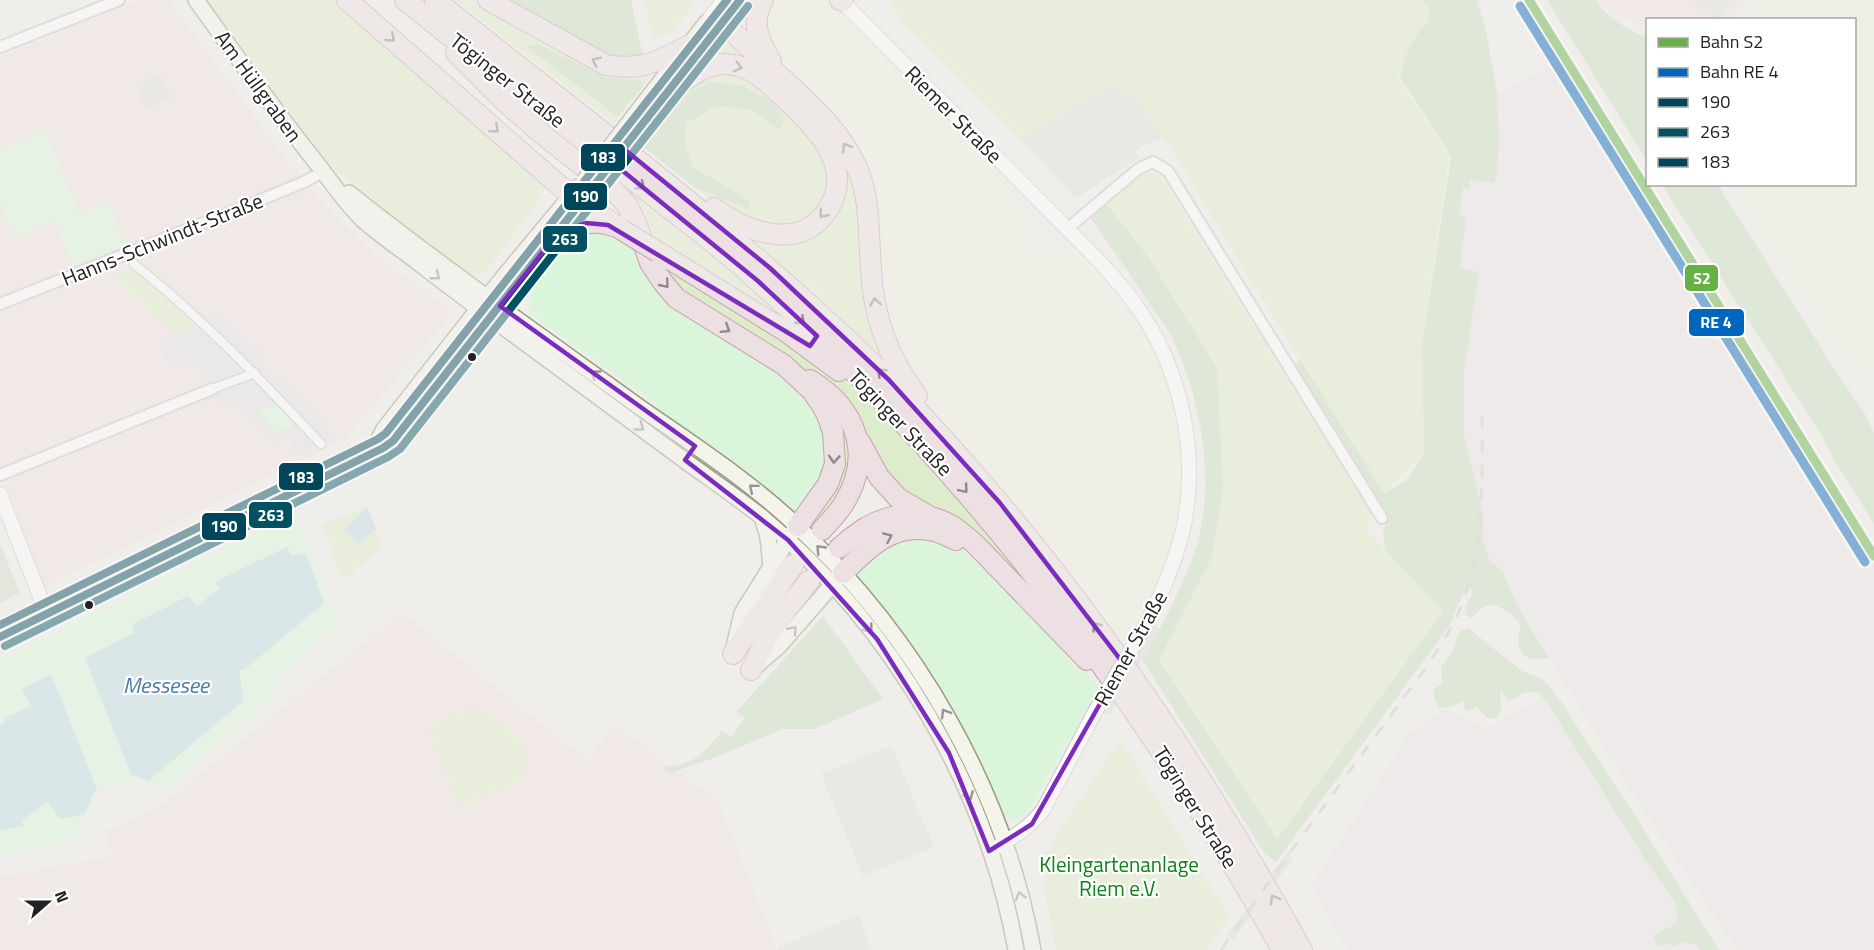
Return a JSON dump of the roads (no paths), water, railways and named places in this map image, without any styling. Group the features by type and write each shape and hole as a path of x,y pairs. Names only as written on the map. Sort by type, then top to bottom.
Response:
{"highway":[{"path":"347,0 560,186 583,191 622,230"},
{"name":"Töginger Straße","path":"435,0 669,184 770,268 889,380 950,446 1000,503 1137,682 1172,733 1234,833 1302,950"},
{"path":"488,0 606,65 623,68 653,64 688,46"},
{"path":"763,0 755,21 757,34 782,79"},
{"path":"409,4 503,100 614,191 627,205 650,263 676,298 821,387 833,397 849,417 879,477 898,498 927,515 953,526 988,557 1136,711"},
{"name":"Töginger Straße","path":"409,4 548,111 758,281 883,400 951,473 1015,549 1136,711 1213,832 1282,950"},
{"path":"715,23 782,79 827,121 849,152 858,171 866,201 877,316 891,356 950,446"},
{"path":"667,94 692,76 714,65 729,64 744,68 770,85 822,138 831,154 837,177 836,192 819,221 799,232 779,235 761,232 737,223 693,193 669,184"},
{"path":"558,233 586,223 598,222 622,230 785,331 855,384 883,400"},
{"path":"784,366 812,391 821,404 830,423 835,451 835,464 828,484 793,533"},
{"path":"822,530 843,505 856,478 859,454 856,435"},
{"path":"839,548 881,520 914,513 927,515"},
{"path":"837,579 870,546 889,535 909,530 932,531 959,541 988,557"},
{"path":"733,654 793,565"},
{"path":"751,670 771,630 809,581"}],"main road":[{"name":"Am Hüllgraben","path":"196,0 279,117 344,199 365,221 490,308"},
{"path":"490,308 649,107 688,46 715,23"},
{"path":"649,107 667,94"},
{"path":"0,637 372,452 384,429 558,233 583,191"},
{"path":"490,308 747,483 905,650 947,717 976,773 1004,842 1022,899 1033,950"},
{"path":"490,308 685,460 762,517 793,533"},
{"path":"685,460 695,446"},
{"path":"762,517 768,537 771,567"},
{"path":"733,654 742,613 793,533"},
{"path":"751,670 779,646 837,579"},
{"path":"837,579 934,726 962,781 989,851 1016,950"}],"street":[{"path":"0,47 118,0"},
{"path":"667,94 715,23 724,0"},
{"path":"715,23 740,0"},
{"name":"Riemer Straße","path":"841,0 1116,280 1144,318 1158,342 1183,413 1189,468 1188,495 1184,525 1165,583 1149,619 1096,710 1043,810 1023,832 989,851"},
{"path":"1067,229 1138,169 1153,162 1168,171 1382,518"},
{"name":"Hanns-Schwindt-Straße","path":"0,304 304,182 323,172"},
{"path":"134,264 190,311 255,373 321,444"},
{"path":"0,475 255,373"},
{"path":"0,494 47,614"}],"water":[{"path":"368,508 376,529 358,544 344,529"},
{"name":"Messesee","path":"287,547 291,555 306,554 324,603 245,669 239,670 243,701 148,781 131,774 85,658 134,633 133,624 188,596 197,606 220,588 215,582"},
{"name":"Messesee","path":"51,674 97,790 85,814 61,819 47,802 21,821 25,826 0,830 0,724 4,725 5,718 31,706 22,689"}],"railway":[{"path":"1221,950 1419,677 1458,614 1474,564 1478,539 1482,486 1482,408"}],"rail line":[{"name":"S2","path":"1529,0 1874,556"}],"park label":[{"name":"Kleingartenanlage Riem e.V.","path":"1119,876"}]}
